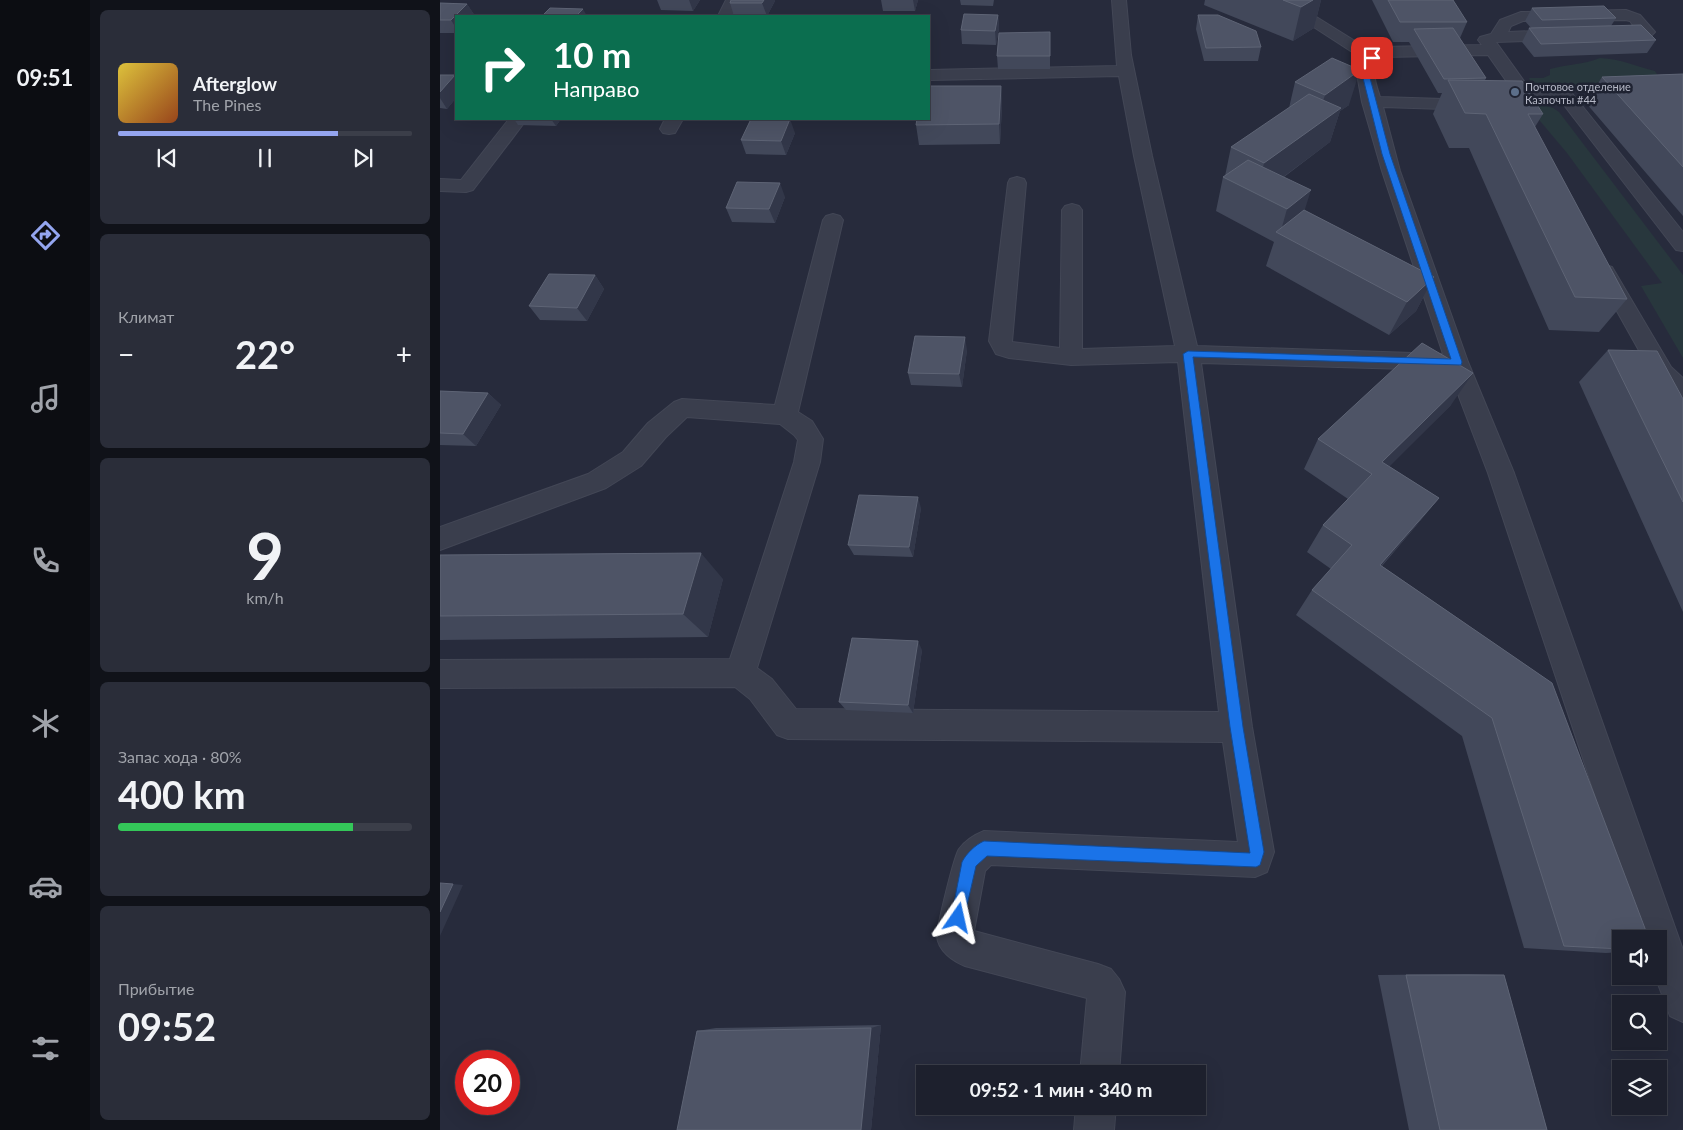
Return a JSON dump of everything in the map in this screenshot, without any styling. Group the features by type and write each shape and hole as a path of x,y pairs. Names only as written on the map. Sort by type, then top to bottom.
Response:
{"street":[{"path":"726,15 733,0"},
{"path":"1100,1065 1106,992 1098,982 965,948 955,937 970,862 984,848 1256,860 1257,852 1236,727 1188,354 1143,156 1126,71 1118,0"},
{"path":"1279,0 1372,58"},
{"path":"1494,43 1504,23 1521,17 1626,15 1635,18 1647,32 1600,34"},
{"path":"1582,34 1380,52 1366,66 1365,74 1391,171 1457,362 1501,473 1683,1003"},
{"path":"1494,43 1520,88 1532,92 1565,96 1683,245"},
{"path":"930,75 1126,71"},
{"path":"1371,102 1468,104 1494,108"},
{"path":"440,185 466,186 517,120"},
{"path":"1018,183 1000,341 1004,348 1071,357 1188,354 1457,362"},
{"path":"1071,357 1072,210"},
{"path":"785,415 833,220"},
{"path":"1596,255 1662,373 1683,392"},
{"path":"440,539 597,481 632,459 657,430 682,408 785,415 803,428 810,439 807,462 740,673"},
{"path":"440,674 740,673 761,689 788,724 1236,727"},
{"path":"1094,1130 1095,1115"}],"shaded area":[{"path":"1600,58 1622,61 1655,71 1664,85 1560,91 1532,86 1529,78 1543,78 1550,75 1550,69"},
{"path":"1540,104 1559,112 1683,275 1683,358 1641,286 1662,283 1567,153 1535,115"}],"building":[{"path":"731,0 764,0 762,3 730,3"},
{"path":"1283,0 1313,0 1301,7"},
{"path":"1388,0 1453,0 1467,22 1400,22"},
{"path":"440,3 467,4 451,20 440,20"},
{"path":"1604,6 1616,18 1542,20 1532,8"},
{"path":"550,8 583,9 577,15 543,15"},
{"path":"964,14 998,15 995,31 961,30"},
{"path":"1198,15 1218,15 1256,31 1261,47 1206,48"},
{"path":"1641,25 1656,40 1541,44 1529,28"},
{"path":"1453,28 1486,78 1444,79 1414,29"},
{"path":"1050,32 1050,56 997,56 999,33"},
{"path":"1332,58 1360,70 1325,95 1295,82"},
{"path":"1683,74 1683,167 1602,77"},
{"path":"440,75 455,75 440,92"},
{"path":"1448,80 1522,81 1543,114 1528,114 1627,299 1575,297 1486,114 1465,113"},
{"path":"930,86 1001,86 999,124 916,125 917,120 930,120"},
{"path":"1309,94 1341,108 1264,163 1231,147"},
{"path":"751,120 790,120 781,141 741,140"},
{"path":"1248,160 1311,190 1287,209 1223,177"},
{"path":"737,182 780,183 769,209 726,208"},
{"path":"1304,210 1434,277 1407,302 1276,232"},
{"path":"549,274 595,275 577,308 529,306"},
{"path":"915,336 965,337 959,374 908,373"},
{"path":"1422,343 1473,373 1382,462 1439,498 1380,565 1552,683 1646,930 1612,930 1612,949 1564,946 1492,718 1312,590 1352,545 1323,525 1372,474 1318,439"},
{"path":"1608,350 1657,351 1683,399 1683,502"},
{"path":"440,391 488,393 463,434 440,433"},
{"path":"859,495 918,497 909,547 848,545"},
{"path":"701,553 683,614 440,616 440,555"},
{"path":"852,638 918,641 908,705 839,702"},
{"path":"440,883 453,884 440,912"},
{"path":"1406,975 1504,975 1547,1130 1440,1130"},
{"path":"871,1028 861,1130 677,1130 697,1031"}],"place":[{"name":"Почтовое отделение Казпочты #44","path":"1515,92"}],"route":[{"path":"958,918 970,862 984,848 1256,860 1257,852 1236,727 1188,354 1457,362 1391,171 1371,102 1365,74 1366,66 1372,58"}]}
